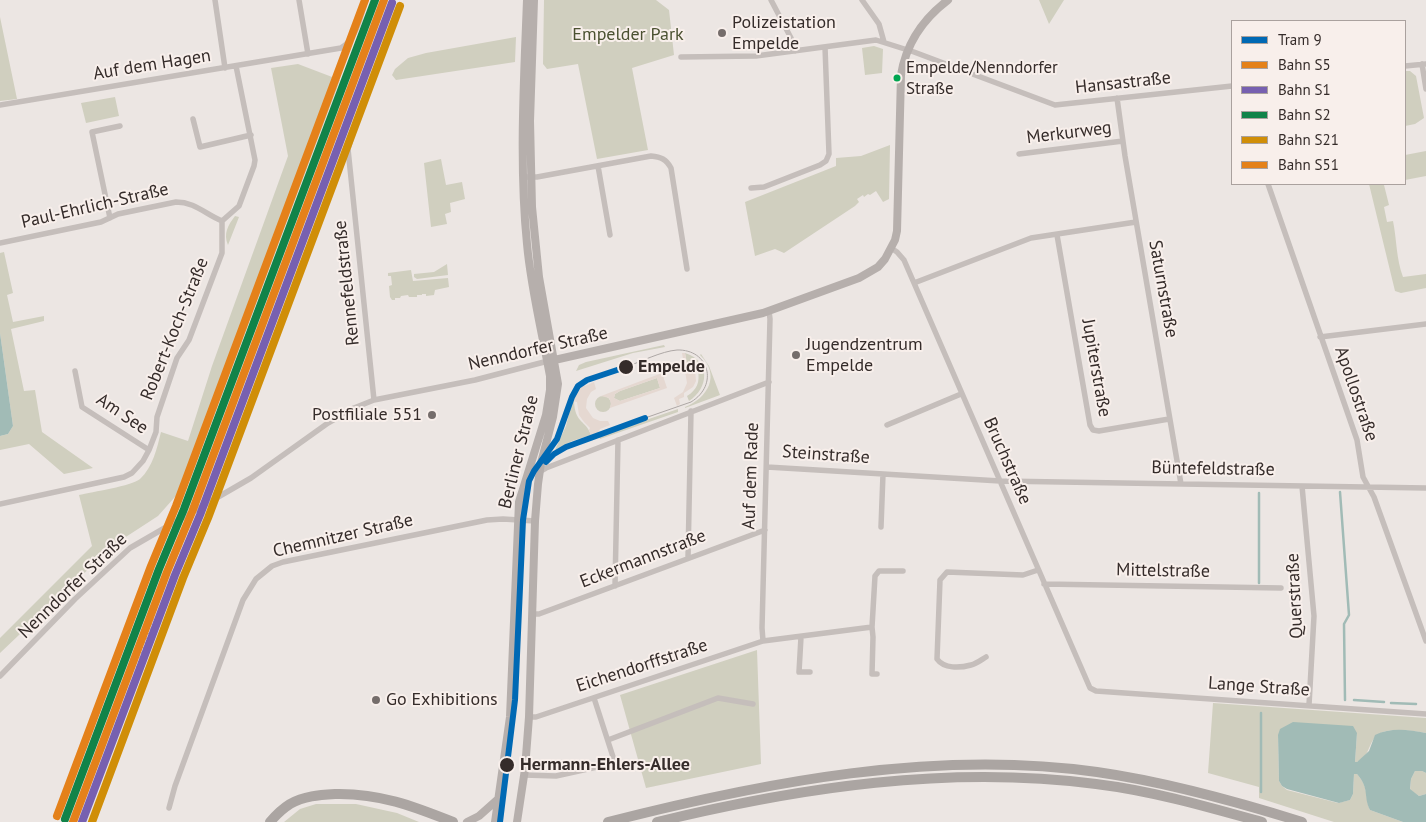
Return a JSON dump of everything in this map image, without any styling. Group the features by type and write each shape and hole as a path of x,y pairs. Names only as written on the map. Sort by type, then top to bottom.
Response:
{"highway":[{"path":"608,822 714,797 834,776 900,768 988,765 1096,772 1170,784 1249,805 1302,822"},
{"path":"658,822 769,798 836,787 900,780 974,777 1028,778 1097,784 1146,792 1194,803 1262,822"},
{"path":"270,822 280,811 302,798 319,795 352,794 398,801 453,822"},
{"path":"275,822 280,811"},
{"path":"430,813 442,822"}],"street":[{"path":"215,0 225,68"},
{"path":"299,0 308,54"},
{"name":"Auf dem Hagen","path":"0,105 341,48 348,44 353,36 366,0"},
{"name":"Berliner Straße","path":"517,822 529,722 535,521 539,472 557,398 558,380 551,361 532,285 527,244 524,81 527,0"},
{"name":"Berliner Straße","path":"527,177 534,0"},
{"path":"771,0 791,38 795,51"},
{"path":"862,0 879,24 884,42"},
{"name":"Nenndorfer Straße","path":"0,676 75,599 130,548 251,478 354,408 374,400 475,380 769,311 864,275 878,267 892,248 897,230 901,75 907,50 919,28 937,4 948,0"},
{"name":"Hansastraße","path":"681,57 756,56 876,40 1055,105 1231,86"},
{"path":"751,188 764,187 826,161 829,154 825,47"},
{"path":"1406,66 1424,64 1426,88"},
{"path":"222,222 239,206 254,166 255,154 236,66"},
{"name":"Saturnstraße","path":"1118,98 1136,222 1181,484"},
{"path":"193,119 200,147 251,135"},
{"path":"110,218 92,132 120,126"},
{"name":"Rennefeldstraße","path":"352,133 348,149 374,400"},
{"name":"Merkurweg","path":"1019,154 1123,141"},
{"path":"527,177 650,156 660,157 667,161 671,168 677,198 678,222 687,269"},
{"path":"598,166 610,235"},
{"name":"Apollostraße","path":"1268,185 1357,440 1362,477 1374,497 1426,641"},
{"name":"Paul-Ehrlich-Straße","path":"0,243 101,222 118,214 181,202 198,207 222,222"},
{"name":"Robert-Koch-Straße","path":"0,504 124,477 132,473 144,461 156,432 157,417 177,358 189,340 222,253 222,222"},
{"path":"914,283 1030,238 1136,222"},
{"name":"Jupiterstraße","path":"1057,234 1090,425 1093,430 1099,431 1170,419"},
{"name":"Bruchstraße","path":"892,248 904,260 1090,688"},
{"name":"Auf dem Rade","path":"763,641 769,311"},
{"path":"1320,337 1426,324"},
{"name":"Berliner Straße","path":"495,822 510,717 517,520 523,487 542,428 549,398 551,361"},
{"name":"Am See","path":"74,371 82,407 149,450"},
{"path":"539,472 769,382"},
{"path":"887,425 961,394"},
{"path":"688,558 691,411"},
{"path":"615,586 618,440"},
{"name":"Steinstraße","path":"767,467 1000,481"},
{"name":"Steinstraße","path":"880,527 883,474"},
{"name":"Büntefeldstraße","path":"1000,481 1426,488"},
{"name":"Querstraße","path":"1302,486 1314,616 1309,705"},
{"name":"Chemnitzer Straße","path":"169,808 175,786 243,600 256,578 272,566 283,562 487,520 504,518 535,521"},
{"name":"Eckermannstraße","path":"532,614 538,614 764,530"},
{"path":"986,657 973,665 947,666 941,664 937,659 940,580 947,572 1023,575 1038,570"},
{"path":"877,674 872,674 875,576 879,571 903,571"},
{"name":"Mittelstraße","path":"1044,584 1281,588"},
{"name":"Eichendorffstraße","path":"529,722 536,717 763,641 872,627"},
{"path":"800,637 799,672 810,672"},
{"name":"Lange Straße","path":"1090,688 1096,691 1426,714"},
{"path":"524,775 556,776 615,763 594,698"},
{"path":"608,740 718,698 753,704"},
{"path":"467,822 479,816 498,798"}],"green space":[{"name":"Empelder Park","path":"544,0 656,0 669,10 674,55 632,68 648,150 597,159 578,64 547,69 543,64"},
{"path":"1039,0 1064,0 1049,24"},
{"path":"0,17 17,99 0,101"},
{"path":"516,37 515,62 396,80 392,75 395,69 408,58"},
{"path":"874,46 883,49 882,73 865,75 862,48"},
{"path":"298,64 340,80 190,480 158,516 115,544 0,653 0,638 92,546 79,495 121,486 140,479 151,463 161,432 188,441 212,366 288,156 271,68"},
{"path":"1406,71 1410,71 1416,76 1424,118 1415,124 1406,126"},
{"path":"115,97 119,116 86,123 81,103"},
{"path":"890,145 889,199 883,202 876,191 864,197 863,195 857,199 859,202 855,206 784,253 775,249 755,256 745,202 836,166 836,158 861,156"},
{"path":"1426,151 1426,176 1406,180 1406,155"},
{"path":"441,159 446,185 462,182 465,199 450,203 451,212 445,214 447,224 431,227 424,163"},
{"path":"1369,185 1384,185 1389,205 1384,207 1387,222 1393,221 1403,277 1426,274 1426,288 1401,293 1395,291"},
{"path":"235,216 239,217 228,245 227,230"},
{"path":"4,252 13,293 7,295 13,322 44,316 44,321 11,329 24,391 35,390 42,432 93,468 64,474 29,444 0,450 0,436 8,434 13,426 0,333 0,253"},
{"path":"447,264 448,275 417,279 414,277 414,274 434,272"},
{"path":"411,270 413,281 448,278 449,287 435,290 434,295 426,296 426,294 422,294 417,295 417,297 409,297 408,295 392,300 389,286 392,285 391,276 388,276 388,273"},
{"path":"664,345 665,347 633,353 576,371 579,365 586,362"},
{"path":"685,353 699,362 703,368 704,375 703,382 696,396 689,401 687,396 695,388 699,375 698,371 695,372 695,370 688,369"},
{"path":"701,354 709,366 720,395 685,408 700,398 709,385 711,378 710,370"},
{"path":"657,378 660,388 620,401 614,398 615,394 620,391"},
{"path":"600,396 606,396 611,401 609,410 600,412 595,407 595,401"},
{"path":"572,401 574,401 578,418 591,435 572,441 555,450 566,426"},
{"path":"678,409 678,412 600,439 599,436"},
{"path":"757,650 761,764 646,788 620,695"},
{"path":"1213,703 1426,718 1426,733 1397,730 1383,732 1377,735 1366,755 1357,762 1355,762 1357,733 1278,735 1279,781 1287,790 1338,803 1350,800 1353,794 1354,774 1357,774 1364,784 1370,810 1403,822 1334,822 1259,798 1259,787 1208,773"},
{"path":"1415,771 1426,773 1426,794 1419,796 1410,790 1411,779"},
{"path":"316,804 356,804 397,813 419,822 284,822 300,809"}],"shaded area":[{"path":"682,353 685,353 688,368 695,370 696,381 693,387 684,393 684,397 679,399 680,404 677,406 674,398 683,392 687,383"},
{"path":"662,373 667,388 610,408 609,398 601,396","holes":["657,378 660,388 620,401 614,398 615,394 620,391"]},
{"path":"594,382 596,389 591,392 587,399 586,408 593,418 600,421 608,421 610,425 591,435 590,428 579,415 577,402 572,401 577,391 584,384 585,386"}],"water":[{"path":"0,333 13,426 8,434 0,436"},
{"path":"1293,722 1353,726 1357,733 1355,762 1369,751 1375,735 1381,732 1400,730 1426,733 1426,773 1415,771 1411,779 1410,789 1419,796 1426,794 1426,822 1403,822 1370,810 1364,784 1357,774 1354,774 1353,794 1350,800 1339,803 1282,786 1279,781 1278,735 1280,729"}],"waterway":[{"path":"1340,492 1349,615 1344,624 1345,700"},
{"path":"1259,493 1259,583"},
{"path":"1354,700 1384,702"},
{"path":"1391,703 1416,704"},
{"path":"1261,713 1261,792"}],"tram line":[{"path":"626,367 658,354 677,350 688,351 697,355 706,369 705,387 700,395 691,402 645,418"},
{"name":"9","path":"500,822 515,700 523,520 529,481 557,439 572,397 578,386 587,380 626,367"},
{"name":"9","path":"546,462 554,454 566,447 645,418"}],"railway":[{"path":"80,822 134,678 167,572"}],"rail line":[{"name":"S51","path":"57,816 151,566 176,506 365,0"},
{"name":"S2","path":"65,819 159,569 184,509 375,0"},
{"name":"S5","path":"73,822 167,572 192,512 384,0"},
{"name":"S1","path":"82,822 175,575 200,515 392,3"},
{"name":"S21","path":"92,822 400,6"}],"place":[{"name":"Polizeistation Empelde","path":"722,33"},
{"name":"Empelde/Nenndorfer Straße","path":"897,78"},
{"name":"Jugendzentrum Empelde","path":"796,355"},
{"name":"Empelde","path":"626,367"},
{"name":"Postfiliale 551","path":"432,415"},
{"name":"Go Exhibitions","path":"376,700"},
{"name":"Hermann-Ehlers-Allee","path":"507,765"}]}
